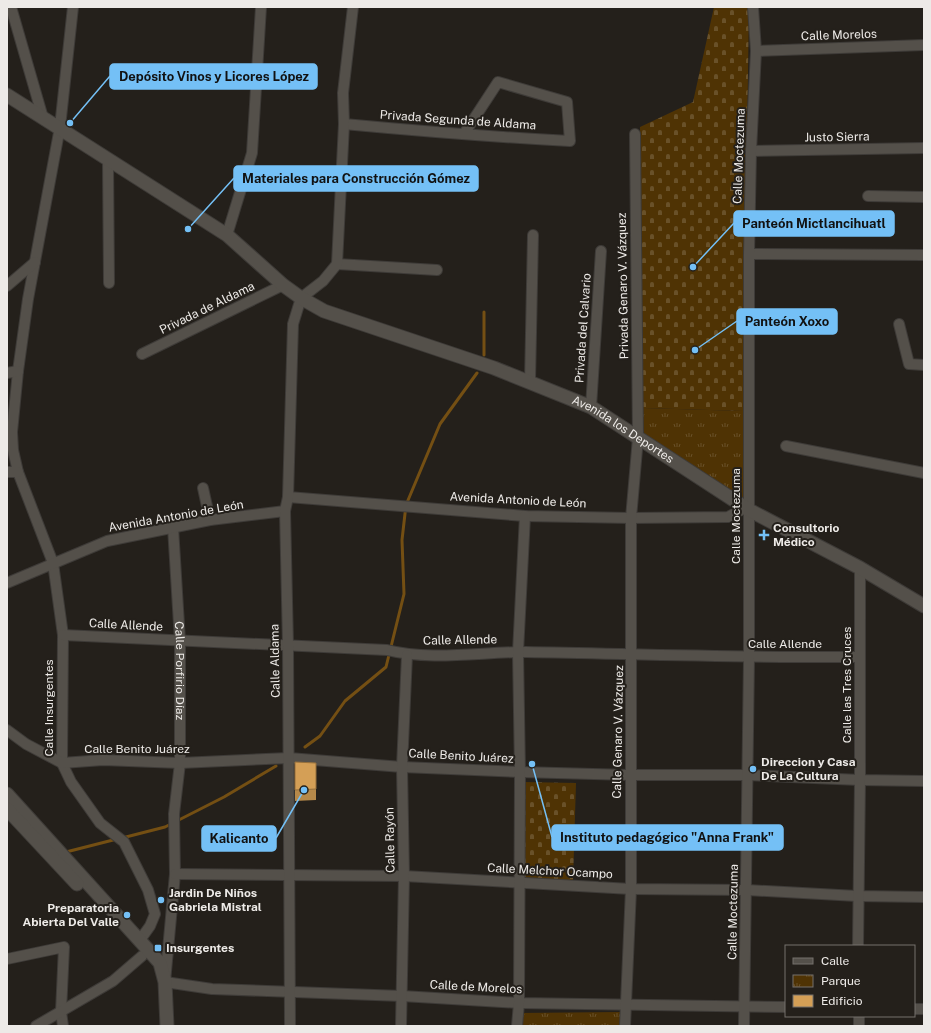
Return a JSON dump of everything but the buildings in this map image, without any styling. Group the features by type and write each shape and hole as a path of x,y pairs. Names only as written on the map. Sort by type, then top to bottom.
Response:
{"street":[{"path":"10,7 43,118"},
{"name":"Calle Insurgentes","path":"73,7 60,127 35,262 18,371 12,432 13,450 18,472 53,563 63,635 62,763 71,782 100,823 124,842 148,890 155,914 150,926 140,940"},
{"path":"227,235 252,153 260,7"},
{"path":"301,298 323,281 337,264 344,124 343,93 353,7"},
{"name":"Calle Moctezuma","path":"744,1026 749,658 747,509 749,254 751,151 756,51 753,7"},
{"name":"Calle Morelos","path":"756,51 924,45"},
{"name":"Privada Segunda de Aldama","path":"344,124 464,134 570,141 567,102 498,82 464,134"},
{"name":"Avenida los Deportes","path":"7,95 60,127 108,160 227,235 283,285 301,298 324,311 494,368 591,407 747,509 860,568 924,606"},
{"name":"Privada Genaro V. Vázquez","path":"635,134 638,438"},
{"name":"Justo Sierra","path":"751,151 924,148"},
{"path":"108,160 109,283"},
{"path":"868,196 924,197"},
{"path":"530,382 533,235"},
{"name":"Privada del Calvario","path":"591,407 601,251"},
{"path":"749,254 924,255"},
{"path":"7,286 35,262"},
{"path":"337,264 437,270"},
{"name":"Privada de Aldama","path":"142,354 283,285"},
{"name":"Calle Aldama","path":"290,1026 288,645 285,511 288,497 292,324 301,298"},
{"path":"899,324 909,364 924,365"},
{"path":"7,373 18,371"},
{"name":"Calle Genaro V. Vázquez","path":"624,1026 631,889 631,518 638,438"},
{"path":"786,446 924,473"},
{"path":"7,472 18,472"},
{"path":"203,488 210,520"},
{"name":"Avenida Antonio de León","path":"288,497 525,516 631,518 728,517 747,509"},
{"name":"Avenida Antonio de León","path":"7,583 107,541 210,520 285,511"},
{"path":"516,1026 519,1003 520,772 518,652 525,516"},
{"name":"Calle Porfirio Díaz","path":"173,527 180,641 180,763 174,814 175,874"},
{"name":"Calle las Tres Cruces","path":"858,945 860,568"},
{"name":"Calle Allende","path":"63,635 387,650 403,654 518,652 749,658 859,657"},
{"name":"Calle Rayón","path":"401,1026 404,876 402,767 403,654"},
{"path":"7,730 26,744 62,763"},
{"name":"Calle Benito Juárez","path":"62,763 103,760 180,763 288,758 402,767 520,772 630,775 748,775 924,781"},
{"path":"7,794 160,963 165,982"},
{"path":"7,809 165,982"},
{"path":"167,1026 165,982 175,874"},
{"name":"Calle Melchor Ocampo","path":"175,874 404,876 631,889 747,890 858,896 924,897"},
{"path":"7,959 64,947 61,1012 63,1026"},
{"path":"36,1026 113,981 142,956"},
{"name":"Calle de Morelos","path":"165,982 212,989 402,996 519,1003 744,1005 785,1007"}],"green space":[{"path":"714,7 749,7 743,411 643,408 640,127 693,102"},
{"path":"643,408 743,411 745,508 638,438"},
{"path":"523,782 576,783 573,881 521,880"},
{"path":"620,1012 620,1026 518,1026 518,1013"}],"waterway":[{"path":"484,312 484,355"},
{"path":"305,747 320,736 345,701 386,667 404,594 402,540 406,505 440,424 477,373"},
{"path":"122,838 165,827 224,797 276,766"},
{"path":"66,852 117,839"}],"place":[{"name":"Depósito Vinos y Licores López","path":"70,123"},
{"name":"Materiales para Construcción Gómez","path":"188,229"},
{"name":"Panteón Mictlancihuatl","path":"693,267"},
{"name":"Panteón Xoxo","path":"695,350"},
{"name":"Consultorio Médico","path":"764,535"},
{"name":"Instituto pedagógico \"Anna Frank\"","path":"532,764"},
{"name":"Direccion y Casa De La Cultura","path":"753,769"},
{"name":"Kalicanto","path":"304,790"},
{"name":"Jardin De Niños Gabriela Mistral","path":"161,900"},
{"name":"Preparatoria Abierta Del Valle","path":"127,915"},
{"name":"Insurgentes","path":"158,948"}]}
